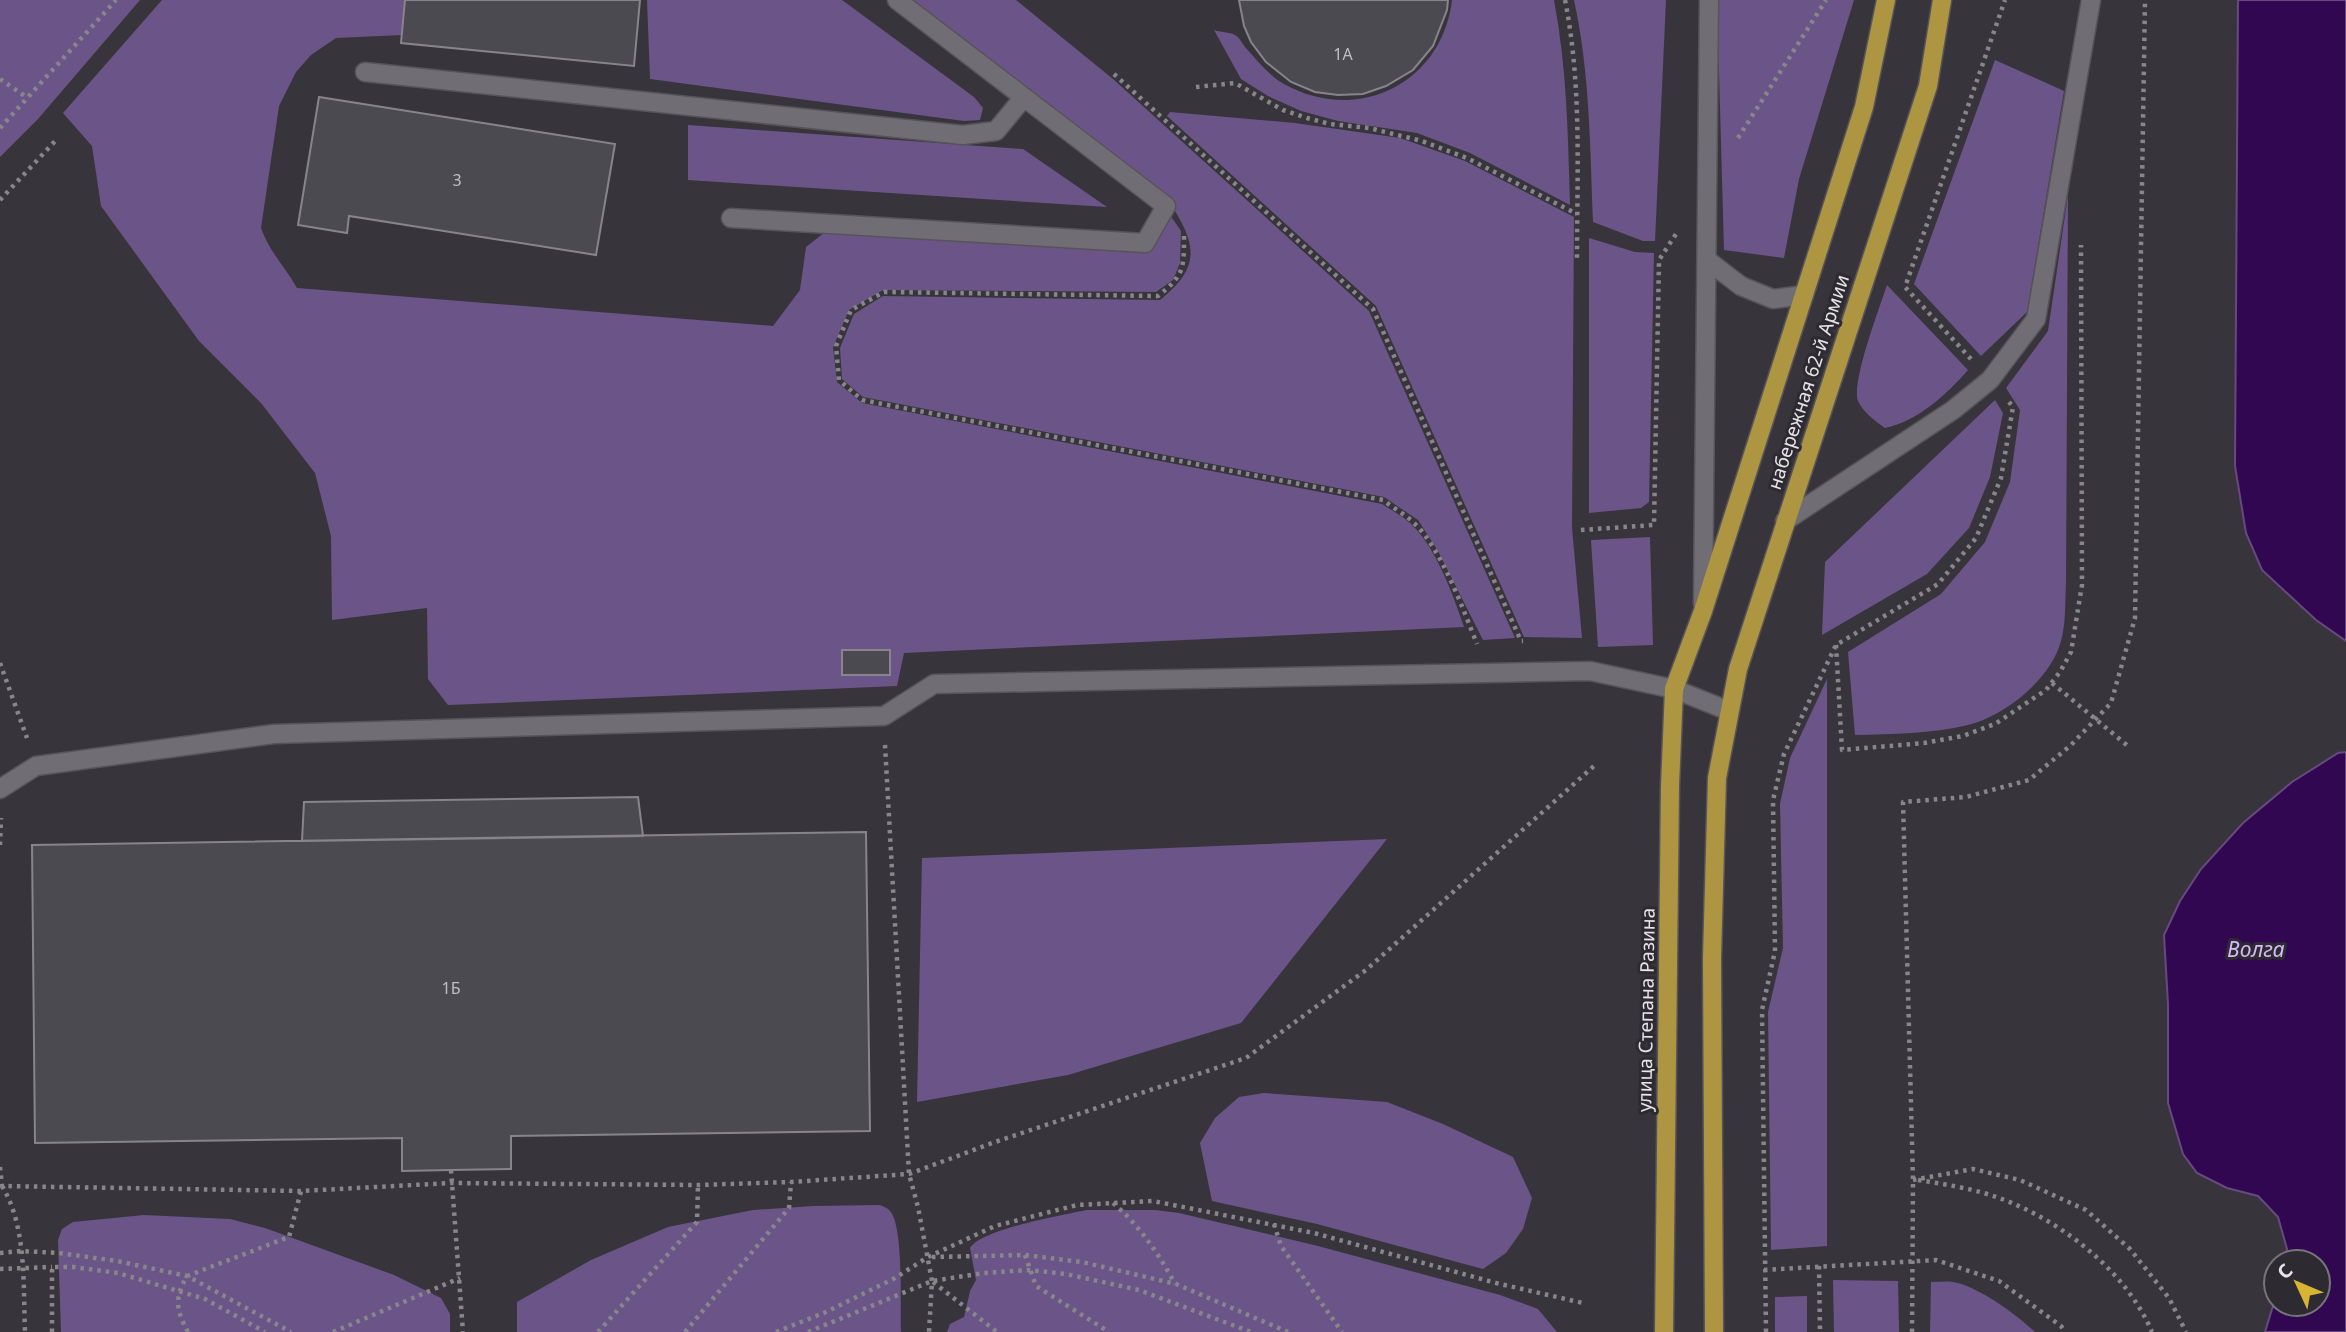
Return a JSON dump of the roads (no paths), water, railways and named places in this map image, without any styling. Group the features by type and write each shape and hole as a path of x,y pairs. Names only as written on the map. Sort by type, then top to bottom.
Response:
{"main road":[{"name":"набережная 62-й Армии","path":"1674,689 1703,611 1864,107 1886,0"},
{"name":"набережная 62-й Армии","path":"1714,1332 1712,958 1717,778 1738,669 1784,521 1928,86 1942,0"},
{"name":"улица Степана Разина","path":"1664,1332 1670,786 1674,689"}],"lane":[{"path":"731,218 1145,243 1166,206 897,0"},
{"path":"1703,611 1709,0"},
{"path":"1784,521 1953,410 1990,380 2036,319 2091,0"},
{"path":"365,72 963,135 996,131 1024,97"},
{"path":"1707,260 1741,286 1773,299 1804,295"},
{"path":"0,789 37,766 274,734 884,716 934,684 1590,671 1674,689 1729,711"}],"water":[{"path":"2238,0 2346,0 2346,641 2316,620 2262,570 2246,533 2235,466"},
{"name":"Волга","path":"2346,752 2346,1332 2265,1332 2269,1318 2332,1318 2332,1248 2287,1248 2278,1217 2258,1196 2227,1188 2197,1173 2183,1154 2168,1103 2168,1004 2164,935 2180,901 2201,869 2243,823 2292,782 2338,753"}]}
